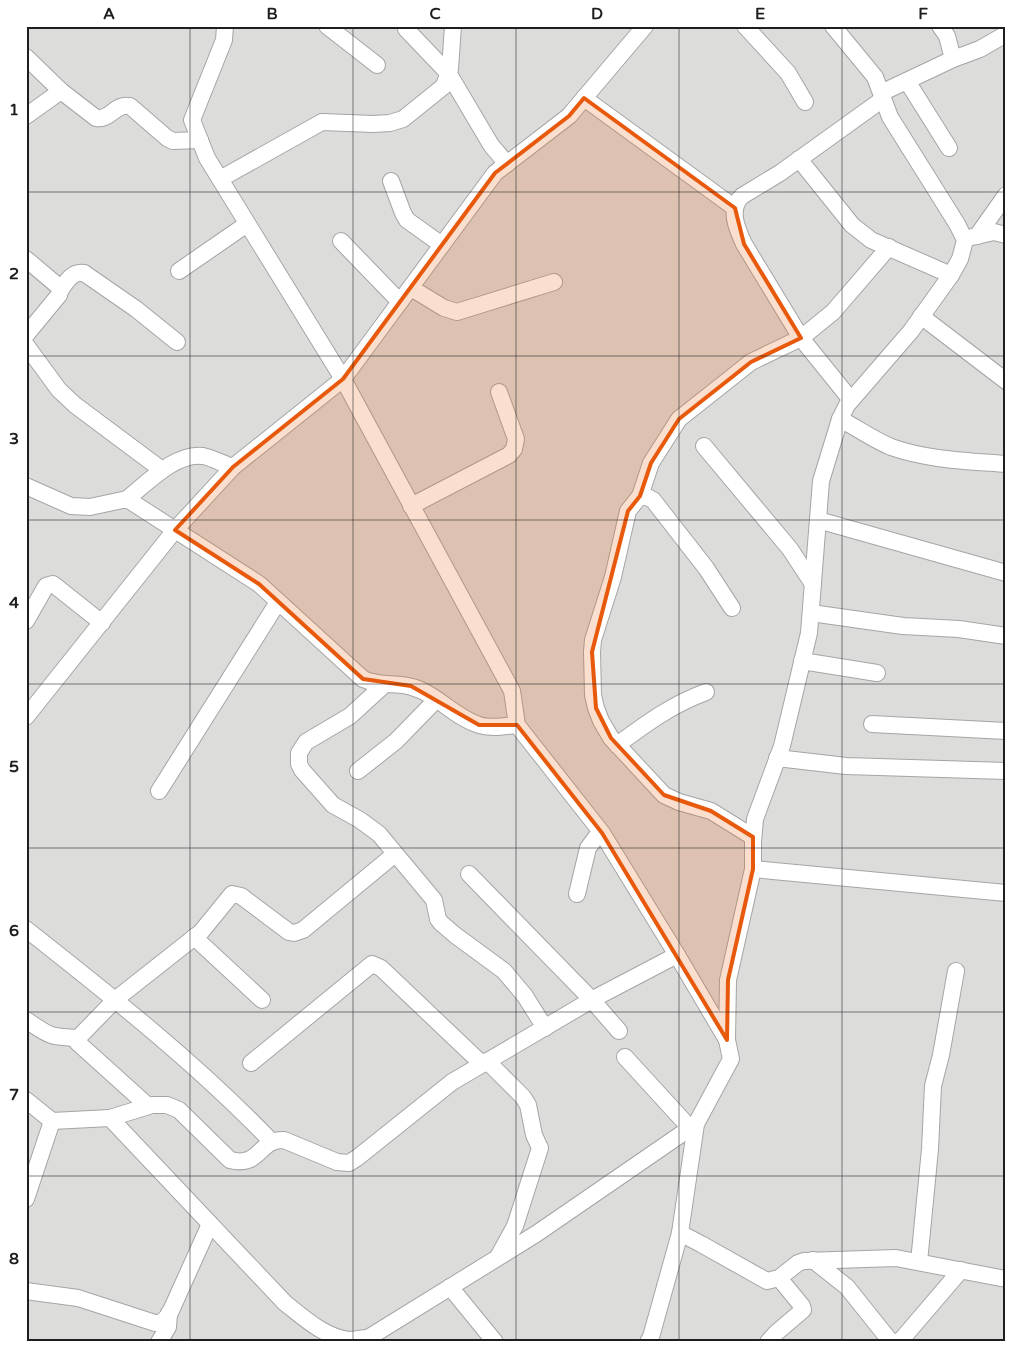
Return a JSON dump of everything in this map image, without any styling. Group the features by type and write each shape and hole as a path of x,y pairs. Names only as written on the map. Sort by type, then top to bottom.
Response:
{"street":[{"path":"326,26 377,65"},
{"path":"220,178 322,122 373,124 390,123 403,119 441,90 449,74 453,26"},
{"path":"26,718 175,530 233,467 343,379 495,173 569,116 645,26"},
{"path":"745,26 788,73 805,102"},
{"path":"833,26 875,77 890,116 957,224 971,238"},
{"path":"940,26 947,36 953,59"},
{"path":"228,28 192,120 207,158 343,379 512,692 517,725 600,832 677,955 727,1040"},
{"path":"406,29 449,74 492,145 507,164"},
{"path":"851,400 801,338 744,244 737,230 736,203 742,196 799,159 882,96 907,81 953,59 980,49 1006,34"},
{"path":"26,57 61,90 96,118 106,117 120,106 130,106 167,138 173,140 200,140"},
{"path":"907,81 949,148"},
{"path":"26,116 61,90"},
{"path":"584,98 735,208"},
{"path":"799,159 852,225 871,240 951,275"},
{"path":"391,181 407,220 442,245"},
{"path":"648,1342 652,1337 680,1234 693,1126 731,1059 727,1040 728,980 753,869 755,819 777,758 809,633 821,481 840,419 851,400 921,316 951,275 971,238 1006,195"},
{"path":"179,271 248,224"},
{"path":"971,238 994,232 1006,235"},
{"path":"341,241 400,302"},
{"path":"753,837 711,811 671,800 611,738 601,721 593,695 592,652 595,632 613,577 626,517 633,503 640,496 651,464 679,419 751,362 801,338 833,312 888,247"},
{"path":"26,259 58,286 60,291"},
{"path":"26,335 59,295 72,275 78,272 84,273 136,309 177,342"},
{"path":"411,288 444,308 457,312 554,282"},
{"path":"921,316 1006,381"},
{"path":"26,345 59,390 75,405 162,470"},
{"path":"411,506 509,455 514,449 516,440 499,392"},
{"path":"840,419 890,446 914,454 931,458 1006,464"},
{"path":"704,446 790,549 813,584"},
{"path":"26,486 71,506 90,507 128,499 162,470 185,458 203,456 233,467"},
{"path":"640,496 653,500 706,568 732,608"},
{"path":"128,499 259,584 363,679 374,684 411,686 479,725 494,727 517,725"},
{"path":"818,520 1006,573"},
{"path":"26,621 46,586 52,584 102,622"},
{"path":"159,791 278,602"},
{"path":"811,613 903,626 959,629 1006,636"},
{"path":"802,661 877,673"},
{"path":"386,684 350,716 306,742 298,759 302,770 322,794 341,811 370,827 434,900 438,920 454,935 504,971 525,996 545,1028"},
{"path":"617,745 663,712 682,701 706,692"},
{"path":"358,771 396,741 436,700"},
{"path":"872,724 1006,731"},
{"path":"777,758 846,766 1006,770"},
{"path":"577,894 588,848 600,832"},
{"path":"26,1020 52,1037 78,1038 116,999 209,923 232,894 241,896 289,932 294,933 303,930 395,854"},
{"path":"753,869 1006,893"},
{"path":"469,874 592,1000 619,1031"},
{"path":"26,930 116,999 192,1064 271,1141"},
{"path":"194,937 262,1000"},
{"path":"26,1100 52,1121 110,1118 148,1106 168,1105 179,1110 230,1160 250,1161 271,1141 284,1140 337,1162 349,1163 452,1082 592,1000 677,955"},
{"path":"250,1063 372,964 381,968 523,1096 528,1105 534,1134 540,1148 514,1226 498,1258"},
{"path":"919,1262 930,1149 933,1086 941,1055 956,972"},
{"path":"78,1038 77,1042 148,1106"},
{"path":"625,1057 693,1126"},
{"path":"110,1118 285,1303 312,1324 330,1334 349,1340 370,1340 450,1287 536,1234 693,1126"},
{"path":"26,1199 52,1121"},
{"path":"26,1291 78,1298 155,1323 161,1323 170,1313 210,1224"},
{"path":"680,1234 767,1281 779,1278 798,1263 812,1260 896,1258 1006,1279"},
{"path":"812,1260 847,1286 891,1342"},
{"path":"898,1342 961,1270"},
{"path":"768,1342 803,1310 802,1306 779,1278"},
{"path":"450,1287 495,1342"},
{"path":"160,1342 168,1328 170,1313"}],"highlighted area":[{"path":"584,98 735,208 744,244 801,338 751,362 679,419 651,463 640,496 628,511 592,652 596,708 611,738 664,795 711,811 753,837 753,869 728,980 727,1040 602,833 517,725 479,725 411,686 363,679 259,584 175,530 233,467 343,379 495,173 569,116"}],"shaded area":[{"path":"26,26 1006,26 1006,1342 26,1342"}]}
